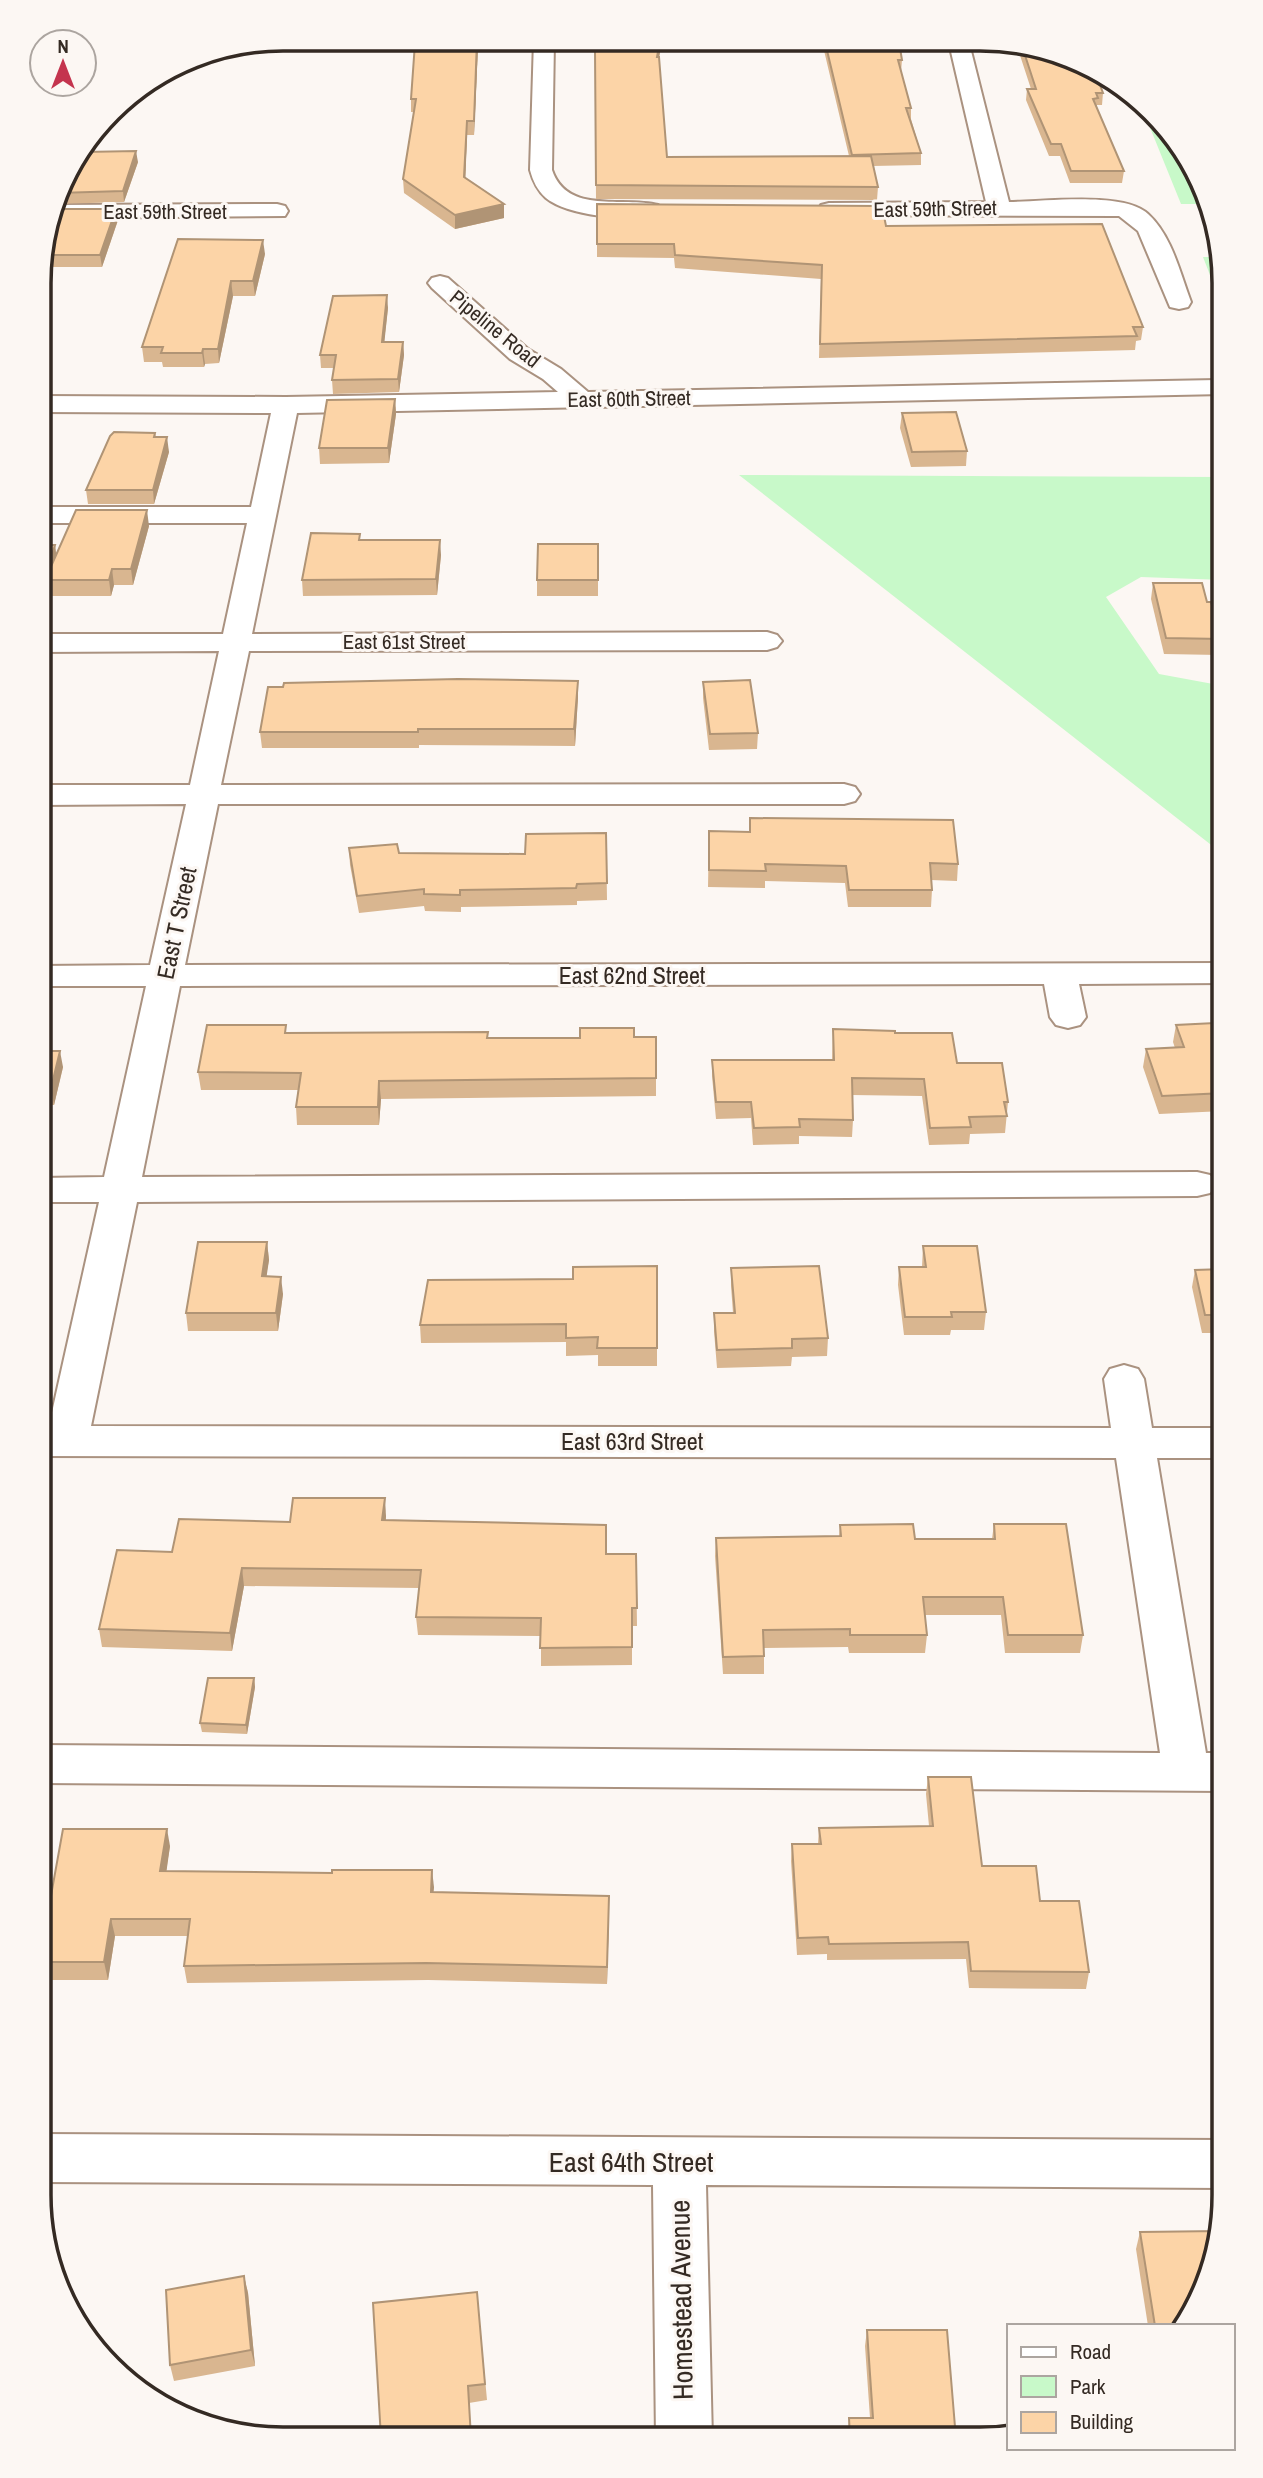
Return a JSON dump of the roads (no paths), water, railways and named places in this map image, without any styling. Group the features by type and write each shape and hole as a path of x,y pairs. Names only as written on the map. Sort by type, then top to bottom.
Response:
{"street":[{"path":"544,51 541,175 549,189 562,199 599,208 676,211"},
{"path":"961,51 999,208"},
{"name":"East 59th Street","path":"808,210 1115,209 1139,217 1151,234 1179,302"},
{"name":"East 59th Street","path":"62,212 277,211"},
{"name":"Pipeline Road","path":"440,284 519,354 552,374 582,400"},
{"name":"East 60th Street","path":"51,404 286,405 1212,388"},
{"name":"East T Street","path":"53,1441 120,1190 286,405"},
{"path":"51,515 263,515"},
{"name":"East 61st Street","path":"51,643 767,641"},
{"path":"51,795 844,794"},
{"name":"East 62nd Street","path":"51,976 1212,974"},
{"path":"1060,976 1068,1017"},
{"path":"51,1190 1197,1184"},
{"path":"51,1764 1205,1772 1124,1379"},
{"name":"East 63rd Street","path":"53,1441 1212,1443"},
{"name":"East 64th Street","path":"51,2158 1212,2164"},
{"name":"Homestead Avenue","path":"679,2162 684,2427"}]}
